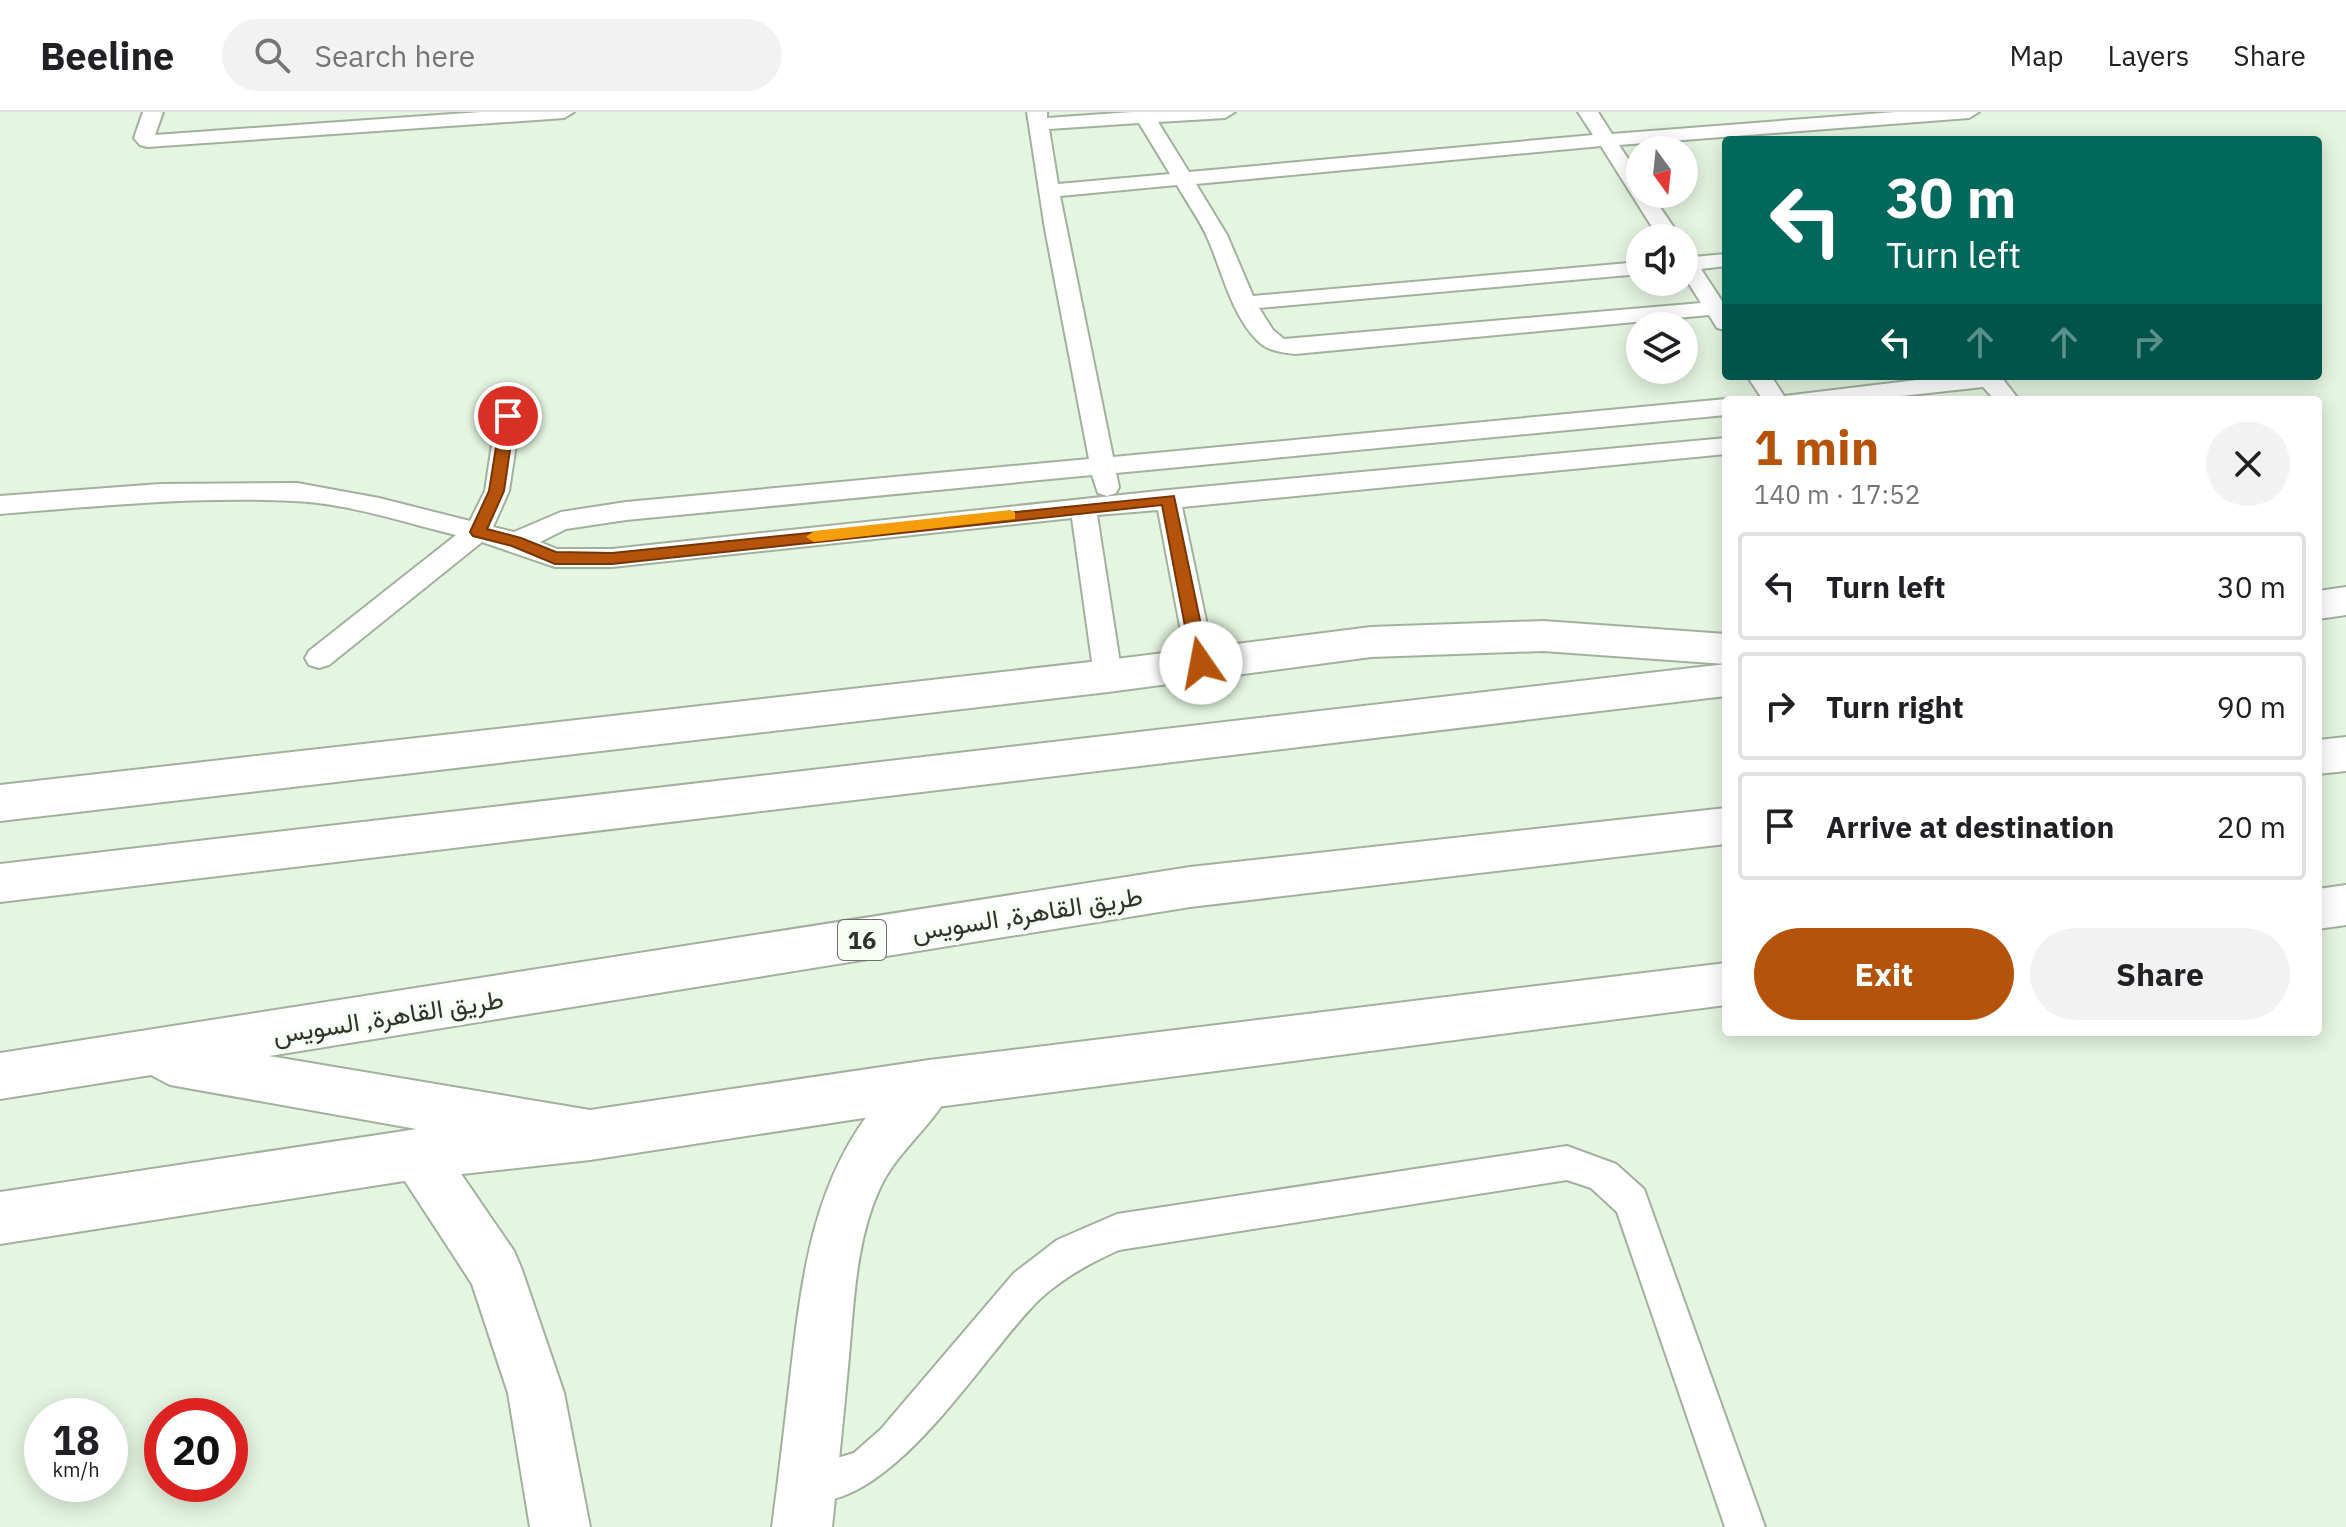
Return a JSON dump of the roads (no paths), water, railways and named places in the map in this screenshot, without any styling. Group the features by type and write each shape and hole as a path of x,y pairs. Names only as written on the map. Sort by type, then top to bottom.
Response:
{"main road":[{"path":"2322,604 2346,601"},
{"path":"0,803 1108,676 1371,642 1457,637 1617,639 1722,649"},
{"path":"0,883 1722,680"},
{"path":"2322,757 2346,754"},
{"name":"طريق القاهرة, السويس","path":"0,1076 1190,887 1722,826"},
{"path":"2322,908 2346,905"},
{"name":"16","path":"0,1218 417,1154 590,1135 929,1084 1722,985"},
{"name":"16","path":"136,1056 590,1135"},
{"path":"805,1506 829,1276 840,1226 857,1180 878,1146 902,1111 929,1084"},
{"path":"417,1154 495,1270 536,1393 560,1527"}],"lane":[{"path":"153,112 144,138 147,141 564,112"},
{"path":"1110,505 1049,191 1038,118 1225,112"},
{"path":"1588,112 1626,170"},
{"path":"1049,191 1607,140 1969,112"},
{"path":"1144,115 1217,235 1245,303 1264,335 1278,345 1295,347 1722,313"},
{"path":"1698,262 1722,260"},
{"path":"1245,303 1626,269"},
{"path":"1698,281 1722,313"},
{"path":"1831,396 1983,380 1994,383 2004,396"},
{"path":"319,658 478,532 497,491 512,391"},
{"path":"516,542 561,521 626,511 1722,407"},
{"path":"0,505 160,493 297,492 379,507 478,532 516,542 555,558 612,558 1168,499 1722,446"},
{"path":"1168,499 1201,663"},
{"path":"1083,508 1108,676"},
{"path":"805,1506 841,1479 868,1467 895,1443 1027,1286 1070,1253 1117,1232 1567,1163 1603,1174 1619,1186 1631,1202 1745,1527"}]}
